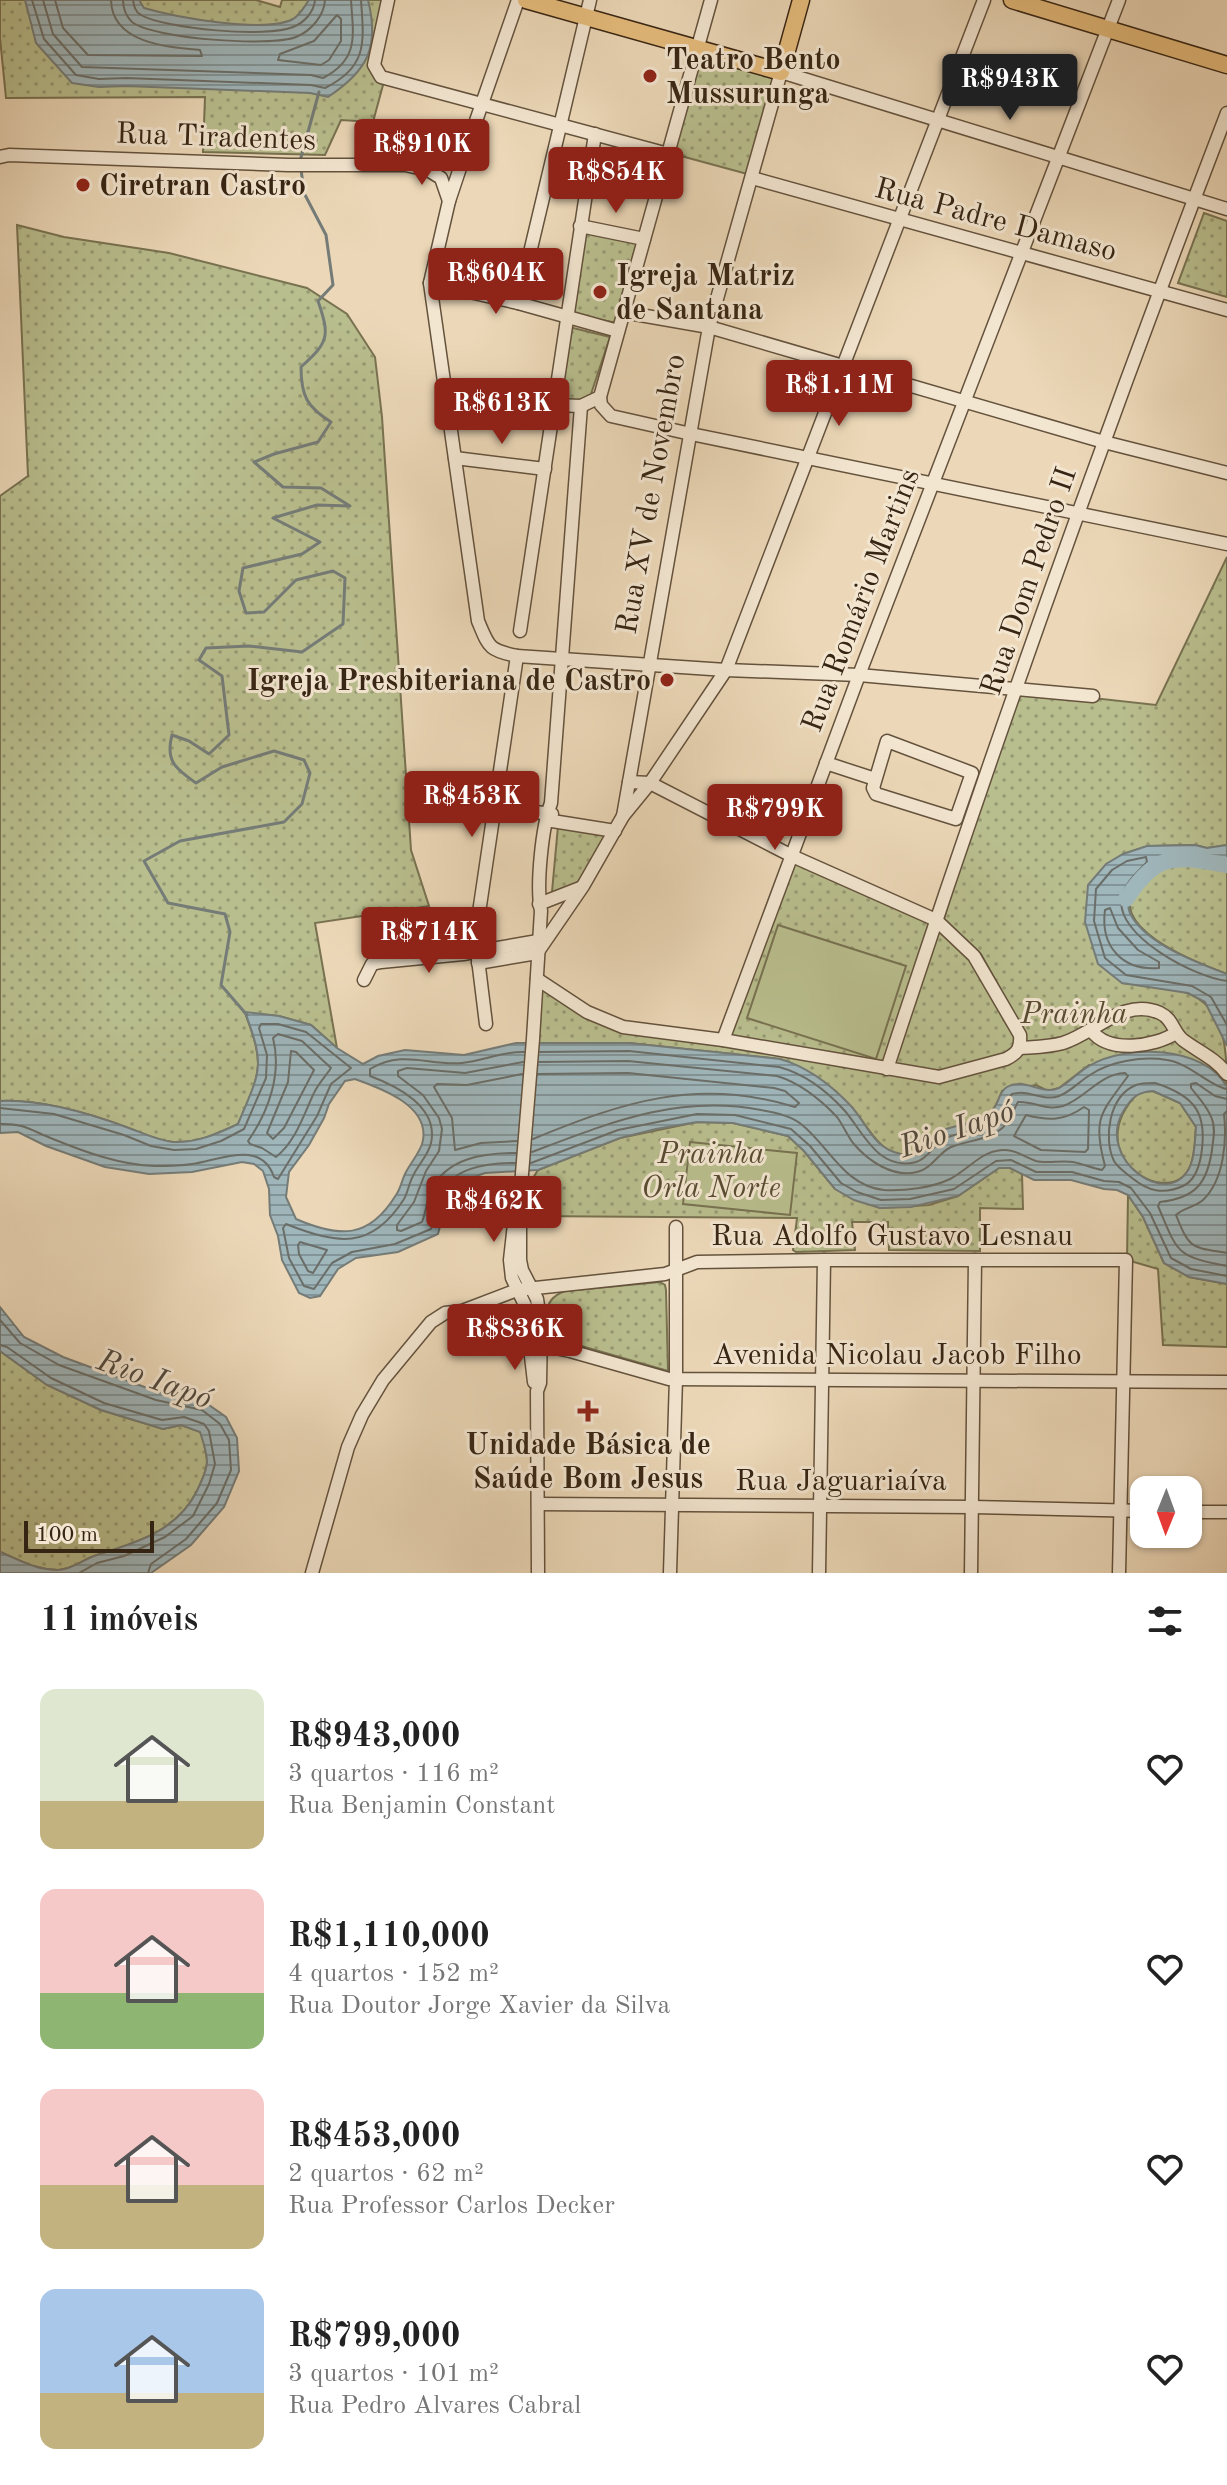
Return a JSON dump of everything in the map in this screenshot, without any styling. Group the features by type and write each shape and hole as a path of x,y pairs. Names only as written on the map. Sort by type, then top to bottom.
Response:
{"main road":[{"path":"526,0 588,8 781,72"},
{"name":"Rua XV de Novembro","path":"781,72 801,0"},
{"path":"1012,0 1227,65"}],"street":[{"path":"388,0 374,65 381,77 668,154"},
{"path":"518,0 449,201 430,283 478,621 487,643 495,651 517,656 859,675 1093,696"},
{"path":"711,0 600,397 601,405 611,416 1227,544"},
{"path":"631,792 650,783 726,670 984,0"},
{"name":"Rua Romário Martins","path":"723,1040 859,675 1119,0"},
{"path":"518,303 588,8"},
{"path":"781,72 1227,209"},
{"name":"Rua XV de Novembro","path":"538,947 583,886 623,816 631,792 648,664 709,327 781,72"},
{"name":"Rua Dom Pedro II","path":"887,1069 1078,515 1227,113"},
{"path":"520,631 595,134"},
{"path":"405,165 458,151 469,141"},
{"name":"Rua Tiradentes","path":"3,153 288,165 405,165 428,170 441,178 449,201"},
{"name":"Rua Padre Damaso","path":"752,178 1227,310"},
{"path":"580,226 644,239"},
{"path":"430,283 618,331"},
{"path":"623,312 709,327 1104,442 1227,473"},
{"path":"554,405 581,406 600,397"},
{"path":"538,1573 537,1391 540,1383 536,1339 537,1299 520,1260 520,1198 581,406"},
{"path":"455,458 545,469"},
{"path":"486,1024 477,957 477,926 517,656"},
{"path":"887,741 972,773 956,819 883,797 873,788 875,779 887,741"},
{"path":"826,763 875,779"},
{"path":"537,979 587,1012 623,1027 723,1040 939,1077 1006,1059 1020,1048 1020,1035 1014,1023 974,956 936,920 792,856 650,783"},
{"path":"457,803 550,814 615,831"},
{"path":"541,908 583,886"},
{"path":"541,908 546,921 558,923"},
{"path":"364,980 372,964 381,962 477,957 538,947"},
{"path":"1020,1048 1062,1043 1116,1015 1140,1009 1164,1015 1174,1024 1176,1033 1184,1041 1213,1059 1227,1074"},
{"path":"1091,1030 1103,1041 1128,1045 1151,1043 1176,1033"},
{"path":"520,1198 510,1260 512,1278 536,1339"},
{"path":"670,1573 676,1378 676,1227"},
{"path":"819,1573 824,1260"},
{"path":"971,1573 975,1260"},
{"name":"Rua Adolfo Gustavo Lesnau","path":"312,1573 348,1447 362,1415 383,1380 431,1322 445,1313 483,1304 517,1290 648,1276 697,1262 1126,1260 1124,1381"},
{"name":"Avenida Nicolau Jacob Filho","path":"536,1339 563,1344 570,1351 654,1376 676,1378 1227,1382"},
{"path":"1119,1573 1124,1381"},
{"name":"Rua Jaguariaíva","path":"538,1504 1130,1511"},
{"path":"1202,1512 1227,1512"}],"green space":[{"path":"0,0 256,0 280,7 282,0 382,0 370,70 383,85 373,122 341,120 325,155 203,152 205,97 6,98"},
{"path":"698,58 774,78 751,175 670,153"},
{"path":"1204,213 1227,221 1227,297 1178,283"},
{"path":"17,225 64,237 169,253 307,288 347,314 375,357 382,417 411,850 429,906 315,923 337,1048 311,1025 279,1016 245,1013 256,1046 258,1070 238,1124 190,1141 160,1140 64,1108 32,1102 0,1101 0,496 28,476"},
{"name":"Igreja Matriz de Santana","path":"583,229 639,241 617,323 571,314"},
{"path":"569,327 610,337 589,400 559,400"},
{"path":"1227,557 1227,845 1207,848 1195,845 1148,846 1123,854 1122,983 1174,989 1202,1001 1218,1021 1222,1034 1227,1087 1223,1079 1089,1065 1059,1088 1048,1091 1036,1085 1002,1091 994,1108 983,1118 945,1131 917,1153 900,1154 883,1146 851,1107 827,1086 780,1059 629,1043 536,1044 539,987 585,1015 938,1079 1004,1061 1024,1031 981,954 944,919 1011,689 1156,705"},
{"path":"558,826 611,832 574,891 563,894 552,892"},
{"path":"1180,858 1211,862 1227,869 1227,974 1175,952 1141,928 1132,913 1130,898 1139,882 1157,866"},
{"name":"Prainha","path":"794,859 929,922 971,959 1015,1034 1016,1046 1003,1057 967,1063 940,1073 728,1038"},
{"path":"778,925 906,966 876,1059 747,1018"},
{"path":"1153,1091 1180,1103 1196,1127 1191,1164 1181,1178 1166,1183 1150,1180 1134,1171 1123,1156 1118,1137 1122,1116 1139,1092"},
{"name":"Prainha Orla Norte","path":"697,1122 733,1123 788,1136 835,1189 880,1208 929,1205 958,1196 999,1168 1010,1168 1022,1174 1023,1209 980,1208 980,1251 889,1250 888,1222 852,1222 855,1250 796,1252 793,1250 797,1218 527,1216 531,1181 538,1170 620,1138"},
{"path":"690,1142 797,1153 790,1215 683,1204"},
{"path":"1128,1195 1143,1217 1164,1263 1189,1277 1227,1284 1227,1347 1163,1345 1158,1269 1127,1260"},
{"path":"660,1282 666,1290 668,1371 564,1341 549,1321 551,1301 565,1291"},
{"path":"0,1351 47,1385 101,1410 163,1429 181,1425 201,1432 207,1465 189,1505 155,1533 64,1569 50,1570 0,1552"}],"water":[{"path":"25,0 139,0 144,8 176,16 262,25 293,19 309,0 368,0 371,45 361,68 328,97 310,93 99,87 72,83 36,43"},
{"path":"1195,845 1207,848 1227,845 1227,869 1191,858 1170,860 1141,879 1129,898 1128,907 1132,917 1150,936 1189,959 1227,974 1227,1046 1205,1002 1188,993 1122,983 1098,964 1085,922 1088,885 1106,864 1147,846"},
{"path":"245,1012 279,1016 311,1025 337,1048 363,1064 378,1056 405,1050 464,1055 516,1043 629,1043 780,1059 818,1077 835,1090 877,1141 901,1154 919,1151 941,1131 986,1117 994,1109 1004,1089 1014,1084 1053,1090 1089,1066 1123,1054 1163,1052 1183,1056 1216,1073 1227,1087 1227,1284 1189,1277 1164,1263 1143,1217 1128,1195 1117,1190 1071,1180 1034,1180 1010,1168 999,1168 958,1196 911,1207 880,1208 854,1200 835,1189 788,1136 733,1123 697,1122 620,1138 538,1170 485,1173 465,1180 453,1188 447,1200 438,1234 398,1252 356,1258 338,1269 320,1296 310,1298 299,1293 282,1260 270,1215 269,1189 263,1171 254,1164 242,1162 192,1172 149,1174 105,1167 46,1146 18,1132 0,1133 0,1101 48,1105 80,1112 173,1142 199,1139 238,1124 258,1069 256,1046","holes":["355,1079 389,1093 411,1108 423,1128 423,1140 398,1192 375,1220 352,1231 326,1229 296,1219 286,1197 289,1172 309,1145 329,1104 345,1081","1153,1091 1180,1103 1196,1127 1191,1164 1181,1178 1168,1184 1153,1182 1139,1174 1127,1162 1119,1146 1117,1128 1124,1110 1136,1096"]},
{"path":"0,1307 24,1337 63,1357 158,1392 206,1403 226,1417 237,1438 239,1471 224,1507 191,1545 151,1573 0,1573 0,1552 35,1566 58,1570 155,1533 189,1505 207,1462 200,1432 181,1425 163,1429 101,1410 47,1385 0,1351"}],"waterway":[{"path":"300,161 319,92"},
{"path":"247,1015 221,985 230,932 225,914 168,903 144,861 180,841 284,822 302,804 310,773 304,760 274,751 222,767 196,783 178,769 170,752 172,735 189,741 209,754 229,735 222,676 199,660 206,648 249,646 302,652 343,624 345,578 333,571 296,580 264,612 246,613 239,591 243,568 302,554 320,542 273,518 317,505 350,506 321,488 283,487 254,462 318,442 331,422 311,406 302,386 301,367 317,351 324,338 324,323 318,301 333,285 326,235 304,193 301,169"},
{"name":"Rio Iapó","path":"1126,899 1148,872 1169,861 1181,859 1227,865"}],"place":[{"name":"Teatro Bento Mussurunga","path":"650,76"},
{"name":"Ciretran Castro","path":"83,185"},
{"name":"Igreja Matriz de Santana","path":"600,292"},
{"name":"Igreja Presbiteriana de Castro","path":"667,680"},
{"name":"Unidade Básica de Saúde Bom Jesus","path":"588,1411"}]}
